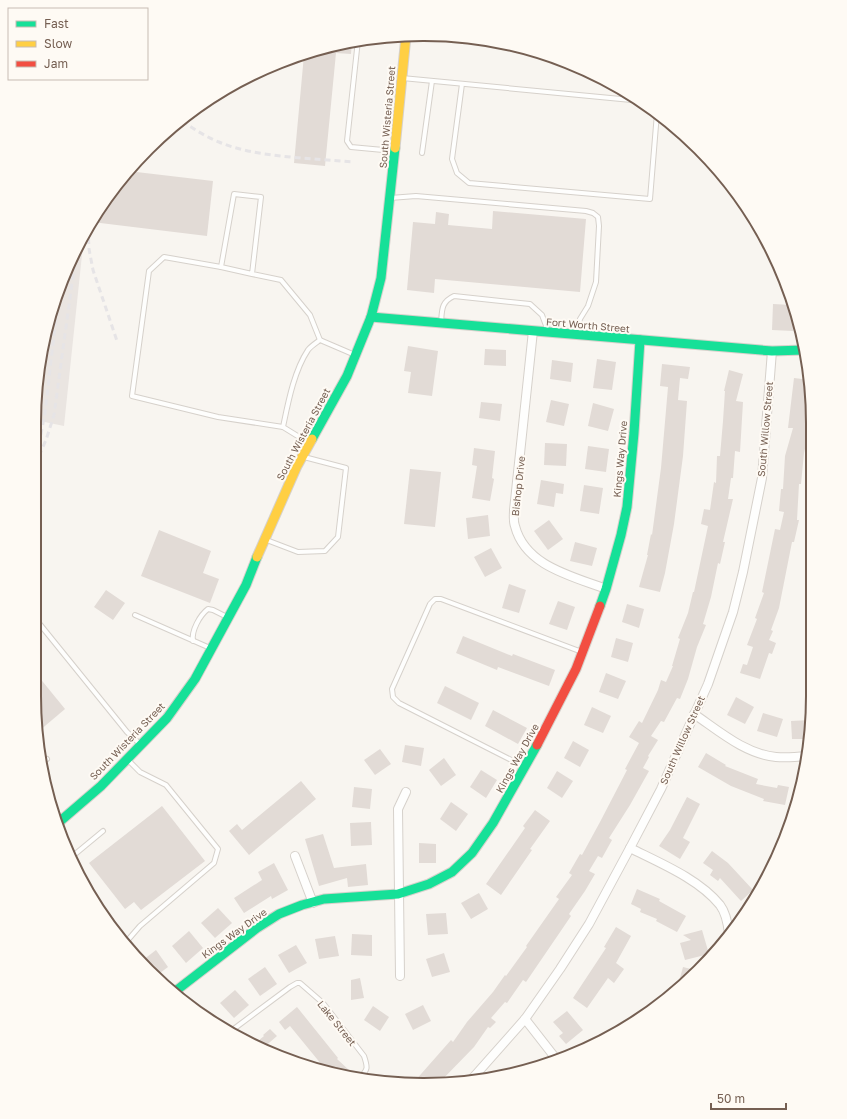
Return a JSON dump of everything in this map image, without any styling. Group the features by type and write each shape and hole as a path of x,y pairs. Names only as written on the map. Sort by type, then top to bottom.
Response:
{"street":[{"name":"South Wisteria Street","path":"62,820 101,786 128,760 167,718 195,679 246,585 264,539 302,456 347,376 371,317 381,278 405,42"},
{"name":"Fort Worth Street","path":"371,317 772,351 799,350"},
{"name":"Bishop Drive","path":"533,331 514,510 514,525 528,552 539,560 558,571 606,589"},
{"name":"Kings Way Drive","path":"178,988 257,928 279,914 302,905 324,899 398,894 429,884 452,872 472,853 493,823 526,767 576,669 606,589 627,507 634,433 640,340"},
{"name":"South Willow Street","path":"476,1075 525,1019 589,924 661,790 708,684 733,612 743,572 762,478 772,351"},
{"path":"694,714 748,749 776,757 801,756"},
{"path":"400,976 398,808 406,792"},
{"path":"630,848 684,876 708,892 721,906 728,926"},
{"path":"295,856 313,903"},
{"path":"525,1019 553,1055"}],"lane":[{"path":"357,47 347,141 351,147 395,151"},
{"path":"402,78 627,100"},
{"path":"422,153 432,81"},
{"path":"462,84 452,159 457,173 469,183 650,199 656,120"},
{"path":"221,267 234,194 261,197 252,274"},
{"path":"390,198 416,196 593,213 598,217 600,226 596,282 588,306 580,319 577,335"},
{"path":"310,443 283,427 218,417 132,396 149,271 164,257 281,280 310,315 320,340 356,355"},
{"path":"441,323 443,307 446,300 454,296 530,304 542,315 549,332"},
{"path":"283,427 300,364 309,349 320,340"},
{"path":"264,539 298,552 325,552 338,537 346,468 302,456"},
{"path":"526,767 399,703 393,696 392,689 430,604 435,599 441,599 582,652"},
{"path":"193,641 193,632 203,613 208,609 228,618"},
{"path":"135,615 211,648"},
{"path":"41,626 127,732 141,745"},
{"path":"128,760 140,772 166,785 218,849 214,863 140,926 129,940"},
{"path":"75,854 103,831"},
{"name":"Lake Street","path":"234,1028 290,987 300,983 323,1003 364,1056 367,1066 367,1071 365,1073"}],"shaded area":[{"path":"83,249 64,426 41,421 44,374 48,349 61,301"}],"building":[{"path":"351,48 351,54 336,53 325,166 294,163 304,60"},
{"path":"135,172 213,181 207,236 98,223"},
{"path":"493,211 586,219 580,292 435,279 434,293 407,290 413,222 435,224 436,212 449,214 448,225 492,229"},
{"path":"773,304 787,305 793,326 793,331 772,330"},
{"path":"408,346 438,351 432,396 408,393 411,372 404,371"},
{"path":"485,349 506,350 506,366 484,365"},
{"path":"597,359 616,362 612,390 593,388"},
{"path":"552,360 573,363 571,382 550,379"},
{"path":"662,364 690,367 688,379 680,378 678,400 687,401 683,456 674,524 660,592 639,587 648,555 651,534 652,535 661,468 668,387 660,386"},
{"path":"729,370 743,374 736,401 743,402 740,452 735,451 733,478 731,478 728,499 733,499 723,542 725,542 720,564 718,563 711,597 703,624 706,625 697,647 688,679 680,699 677,698 664,722 661,721 651,736 658,740 648,756 649,757 643,768 649,771 609,838 612,840 602,858 598,856 589,871 595,874 569,914 571,916 526,982 523,980 507,1003 505,1002 491,1018 496,1022 490,1028 488,1027 474,1047 445,1077 418,1078 451,1040 453,1042 467,1022 493,992 505,975 506,976 527,947 526,946 559,899 556,897 572,875 569,873 580,854 582,855 627,770 625,769 639,743 629,737 639,721 642,723 658,690 661,680 666,682 673,666 680,639 678,638 688,613 694,592 708,526 701,524 704,509 710,510 714,482 716,483 717,456 720,456 724,391"},
{"path":"794,378 803,379 806,444 801,484 799,484 797,520 799,520 794,542 792,542 779,608 769,640 776,643 772,654 769,653 760,679 740,673 743,664 747,665 753,647 747,645 757,619 755,618 764,593 762,592 775,529 780,530 784,512 779,511 781,489 783,489 785,456 793,428 788,428"},
{"path":"551,400 569,404 564,426 546,422"},
{"path":"481,402 502,404 500,421 479,418"},
{"path":"593,403 614,409 608,431 588,426"},
{"path":"545,443 567,444 566,466 544,465"},
{"path":"588,446 609,449 606,472 585,469"},
{"path":"474,448 495,451 492,478 494,479 490,501 472,498 477,466 472,465"},
{"path":"410,469 441,472 435,527 404,524"},
{"path":"541,480 564,484 563,494 556,493 554,507 537,504"},
{"path":"584,485 603,488 599,514 580,511"},
{"path":"488,515 490,536 468,539 466,518"},
{"path":"549,520 563,539 548,550 534,531"},
{"path":"159,530 211,551 203,573 219,579 210,603 141,576"},
{"path":"575,542 597,548 592,566 570,561"},
{"path":"491,548 502,568 485,577 474,557"},
{"path":"509,584 526,590 519,613 502,608"},
{"path":"106,590 125,603 113,620 94,607"},
{"path":"558,601 575,607 567,630 549,624"},
{"path":"627,604 644,609 639,628 622,622"},
{"path":"463,636 512,656 513,654 555,670 549,686 498,667 497,670 456,653"},
{"path":"616,638 633,643 628,662 611,657"},
{"path":"606,673 626,681 618,699 599,692"},
{"path":"41,680 65,709 43,728"},
{"path":"445,686 479,703 471,720 437,703"},
{"path":"736,697 754,707 745,724 727,715"},
{"path":"592,707 611,716 603,733 584,725"},
{"path":"493,710 527,728 518,744 485,726"},
{"path":"763,713 783,719 777,737 757,731"},
{"path":"805,720 804,739 792,739 791,721"},
{"path":"573,741 589,750 580,767 564,758"},
{"path":"405,745 424,748 421,766 402,762"},
{"path":"380,749 391,764 375,775 364,760"},
{"path":"706,753 726,765 725,766 758,779 756,784 777,788 778,785 789,787 785,805 763,801 764,799 731,786 698,767"},
{"path":"444,758 456,775 441,786 429,770"},
{"path":"481,770 497,780 486,798 470,787"},
{"path":"557,771 573,781 562,798 547,788"},
{"path":"301,781 316,799 249,855 229,831 237,824 242,830"},
{"path":"354,787 372,789 370,809 352,807"},
{"path":"687,797 700,804 683,838 690,842 680,859 659,846 670,830"},
{"path":"451,802 468,814 456,831 440,819"},
{"path":"162,806 205,861 141,910 134,902 125,909 89,863"},
{"path":"535,810 550,821 530,849 532,850 501,895 486,884 525,828 523,826"},
{"path":"371,822 372,845 351,846 350,823"},
{"path":"323,834 334,868 366,864 368,885 348,887 347,878 319,886 305,839"},
{"path":"419,843 436,844 436,863 419,863"},
{"path":"712,851 728,863 753,890 741,901 720,878 718,881 710,875 713,870 703,863"},
{"path":"274,863 288,890 272,899 271,896 244,913 234,898 262,880 258,872"},
{"path":"637,889 660,899 659,901 686,916 677,932 656,921 657,919 640,912 641,909 631,904"},
{"path":"479,893 488,909 471,919 461,903"},
{"path":"218,908 232,923 215,938 201,923"},
{"path":"446,913 448,934 428,935 426,914"},
{"path":"616,927 631,936 616,963 624,969 614,983 608,978 587,1008 573,998 606,948 604,947"},
{"path":"702,930 708,951 704,955 685,960 680,943 691,940 683,935"},
{"path":"189,931 203,948 186,963 172,946"},
{"path":"352,934 372,935 372,956 351,955"},
{"path":"335,936 339,956 319,959 315,939"},
{"path":"296,945 307,963 289,973 278,955"},
{"path":"156,950 168,967 160,973 146,958"},
{"path":"444,953 450,972 432,977 426,959"},
{"path":"265,967 277,984 260,996 248,979"},
{"path":"683,967 691,969 680,980"},
{"path":"360,978 364,998 351,1000 351,980"},
{"path":"235,990 249,1005 234,1018 220,1003"},
{"path":"423,1005 431,1021 413,1030 405,1014"},
{"path":"373,1006 389,1017 380,1031 364,1020"},
{"path":"297,1007 338,1058 337,1059 350,1071 321,1064 290,1026 285,1030 279,1022"},
{"path":"567,1011 583,1030 566,1044 559,1036 563,1033 553,1022"},
{"path":"270,1029 277,1036 267,1045 258,1041 264,1036 263,1035"}],"railway":[{"path":"186,124 214,140 250,151 284,156 353,162"},
{"path":"88,238 93,270 117,341"},
{"path":"41,451 54,415 74,268"},
{"path":"41,434 45,413 56,319"}],"traffic: fast":[{"path":"312,439 347,376 371,317 381,278 395,148"},
{"path":"371,317 772,351 799,350"},
{"path":"600,606 621,535 627,507 634,433 640,340"},
{"path":"62,820 101,786 167,718 195,679 246,585 257,557"},
{"path":"178,989 257,928 279,914 302,905 324,899 398,894 429,884 452,872 472,853 493,823 537,745"}],"traffic: slow":[{"path":"395,148 405,42"},
{"path":"257,557 297,466 312,439"}],"traffic: jam":[{"path":"537,745 576,669 600,606"}]}
